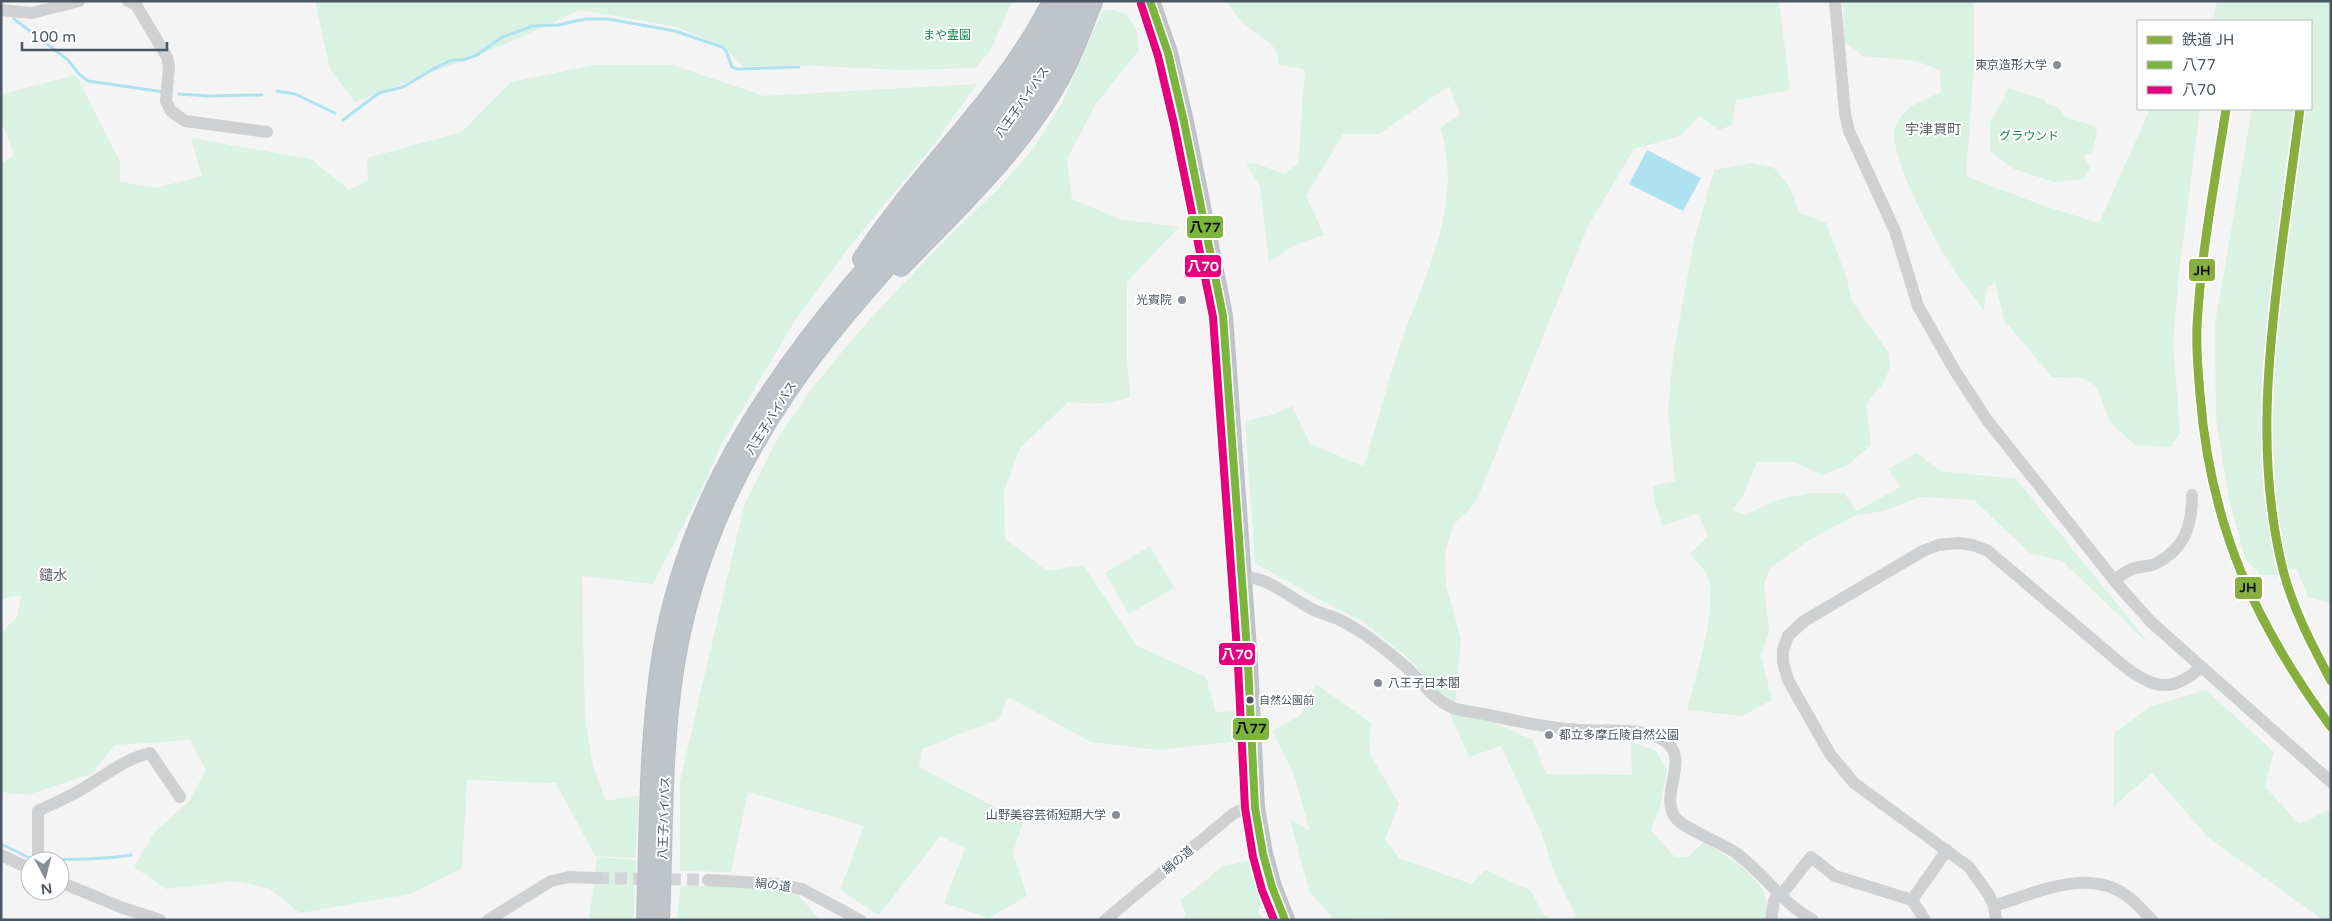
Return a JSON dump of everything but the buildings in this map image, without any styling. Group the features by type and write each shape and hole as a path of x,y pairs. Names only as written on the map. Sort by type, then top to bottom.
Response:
{"highway":[{"path":"827,315 884,226 974,117 1036,28 1052,1"},
{"name":"八王子バイパス","path":"660,920 670,716 677,654 690,600 706,548 745,460 767,421 827,338 1003,119 1066,1"},
{"name":"八王子バイパス","path":"646,920 656,695 663,651 680,579 706,508 732,453 755,413 783,371 827,315 1044,74 1081,1"},
{"path":"827,338 958,209 1021,136 1058,82 1074,50 1093,1"},
{"path":"1137,1 1168,53"},
{"path":"1150,1 1168,53 1184,122 1223,316 1242,577 1255,808 1269,879 1285,920"}],"street":[{"path":"1,10 32,12 79,1"},
{"path":"128,1 136,5 167,57 169,66 166,101 171,111 185,121 267,132"},
{"path":"1835,1 1845,114 1849,131 1892,224 1918,306 1960,378 1987,420 2151,622 2331,782"},
{"path":"2115,580 2132,569 2155,564 2180,543 2188,531 2192,517 2192,496"},
{"path":"1996,920 1994,906 1976,873 1854,783 1830,754 1788,680 1783,662 1785,642 1797,626 1923,551 1944,544 1966,543 1981,547 1995,554 2142,679 2158,685 2175,684 2190,677 2201,667"},
{"path":"1242,577 1254,578 1268,583 1311,608 1338,619 1361,632 1406,667 1434,695 1451,707 1558,728 1638,733 1660,738 1669,744 1676,758 1671,796 1674,817 1682,824 1733,850 1747,861 1778,894 1800,913 1813,920"},
{"path":"38,851 38,811 86,787 112,770 141,755 150,753 180,796"},
{"name":"絹の道","path":"1105,920 1233,814 1241,810 1255,808"},
{"path":"1912,900 1947,850"},
{"path":"1,855 20,864"},
{"path":"1771,920 1774,900 1778,894 1785,890 1811,858 1835,876 1912,900 1925,920"},
{"path":"488,920 552,881 569,877 597,878"},
{"name":"絹の道","path":"708,880 776,884 802,889 860,920"},
{"path":"1994,906 2065,884 2087,882 2107,886 2122,893 2152,920"},
{"path":"70,886 123,908 160,920"}],"green space":[{"name":"まや霊園","path":"315,1 1012,1 990,51 975,68 902,70 799,65 743,67 722,45 673,26 580,10 515,40 355,102 330,69"},
{"path":"1226,1 1779,1 1790,90 1736,100 1732,125 1719,130 1700,116 1680,136 1634,149 1588,226 1478,497 1470,509 1453,525 1445,553 1446,585 1461,639 1455,704 1431,686 1413,662 1362,621 1320,600 1255,563 1245,421 1275,414 1292,406 1310,444 1364,466 1400,345 1430,266 1445,211 1448,184 1446,156 1440,128 1460,114 1449,86 1379,134 1343,134 1306,196 1324,235 1295,245 1269,262 1260,186 1246,164 1255,163 1284,174 1298,164 1305,72 1303,69 1279,65 1278,56 1271,44 1243,23"},
{"path":"1843,1 1974,1 1974,66 1966,176 2041,205 2099,223 2150,110 2200,110 2179,273 2173,343 2180,433 2171,447 2135,445 2110,422 2096,386 2082,378 2052,377 2004,320 1995,283 1986,290 1984,310 1948,261 1922,214 1903,173 1894,137 1896,125 1909,108 1941,92 1940,70 1916,61 1863,56 1844,41"},
{"path":"2217,1 2331,1 2331,603 2308,597 2296,568 2276,575 2261,575 2245,559 2229,499 2216,418 2215,324 2252,110 2312,110 2312,20 2208,20 2214,16"},
{"path":"1103,10 1114,10 1126,14 1136,28 1139,50 1095,105 1067,159 1072,199 1119,219 1179,227 1127,282 1127,362 1130,397 1099,403 1068,402 1020,448 1004,491 1005,538 1047,571 1083,565 1137,646 1206,677 1216,712 1238,711 1239,739 1230,742 1158,750 1091,742 1008,697 999,719 922,749 919,767 1023,822 1013,853 1027,896 989,918 944,903 965,848 940,836 879,915 840,890 864,826 748,792 731,872 680,871 680,781 744,506 779,436 813,387 869,320 947,238 996,191 1032,150 1062,103"},
{"path":"594,65 673,65 764,96 977,84 936,142 846,251 794,322 720,447 701,491 653,584 582,576 585,718 593,766 606,801 639,795 635,858 595,856 556,783 467,780 462,868 410,894 300,913 268,888 235,881 166,889 134,867 154,833 189,801 206,770 190,740 115,745 91,774 27,795 1,792 1,633 17,617 21,595 1,599 1,164 14,155 1,120 1,94 76,75 120,162 120,182 156,188 202,176 191,138 311,159 349,190 368,180 367,158 462,132 511,82"},
{"name":"グラウンド","path":"2007,88 2045,100 2047,104 2059,108 2065,117 2095,126 2097,134 2092,152 2084,156 2090,168 2083,179 2054,182 2014,169 1991,153 1990,121 2003,101"},
{"path":"1751,163 1774,168 1789,186 1800,213 1826,223 1846,276 1852,301 1888,352 1890,367 1884,382 1866,404 1871,445 1848,465 1821,475 1795,462 1757,462 1744,494 1733,510 1745,515 1777,500 1811,493 1844,493 1857,511 1900,487 1888,469 1917,453 1940,471 2016,479 2151,646 2062,561 2030,553 1974,500 1920,497 1886,510 1854,516 1811,539 1770,568 1764,584 1769,632 1761,656 1772,700 1742,716 1687,710 1705,641 1710,603 1710,588 1707,575 1690,554 1708,536 1698,513 1663,526 1654,502 1653,486 1675,481 1668,411 1673,357 1693,245 1714,170"},
{"path":"1150,546 1174,588 1129,614 1105,573"},
{"path":"1316,684 1371,723 1369,752 1399,804 1385,839 1399,858 1471,884 1485,870 1530,890 1544,915 1552,920 1389,920 1371,918 1334,920 1309,891 1290,819 1310,831 1294,775 1272,731 1302,714"},
{"path":"2206,690 2274,752 2265,787 2299,824 2328,810 2331,812 2331,920 2323,920 2209,838 2152,773 2114,806 2114,733 2151,706"},
{"path":"1449,712 1495,723 1533,740 1546,774 1632,775 1631,742 1655,750 1667,770 1660,807 1651,830 1675,857 1688,857 1704,842 1749,873 1765,895 1767,907 1764,920 1571,920 1576,916 1553,870 1542,834 1501,746 1469,757"},
{"path":"597,857 636,860 633,920 589,920"},
{"path":"1252,860 1263,899 1258,911 1263,920 1183,920 1186,915 1181,900 1223,866"},
{"path":"681,886 750,886 797,894 820,920 677,920"}],"water":[{"path":"1647,150 1701,178 1683,211 1629,184"}],"waterway":[{"path":"14,19 68,60 79,74 88,81 164,92"},
{"path":"343,120 379,93 403,87 452,60 463,60 477,55 502,37 533,26 558,25 585,19 608,19 675,31 722,47 726,51 732,67 737,69 799,67"},
{"path":"277,91 295,94 335,113"},
{"path":"179,94 208,96 262,95"},
{"path":"1,844 20,853"},
{"path":"70,860 98,859 131,855"}],"tunnel":[{"path":"597,878 708,880"}],"rail line":[{"name":"JH","path":"2226,110 2205,244 2197,326 2198,369 2205,442 2214,487 2240,570 2258,610 2279,649 2331,727"},
{"name":"JH","path":"2300,110 2272,325 2267,407 2269,489 2275,529 2287,584 2310,640 2331,681"}],"transit line":[{"name":"八77","path":"1150,1 1168,53 1184,122 1223,316 1248,664 1255,808 1263,854 1272,887 1285,920"},
{"name":"八70","path":"1141,4 1158,56 1174,124 1213,317 1238,665 1245,808 1253,857 1262,890 1274,920"}],"place":[{"name":"東京造形大学","path":"2057,65"},
{"name":"光賓院","path":"1182,300"},
{"name":"八王子日本閣","path":"1378,683"},
{"name":"自然公園前","path":"1250,700"},
{"name":"都立多摩丘陵自然公園","path":"1549,735"},
{"name":"山野美容芸術短期大学","path":"1116,815"}],"district":[{"name":"宇津貫町","path":"1933,129"},
{"name":"鑓水","path":"53,575"}]}
